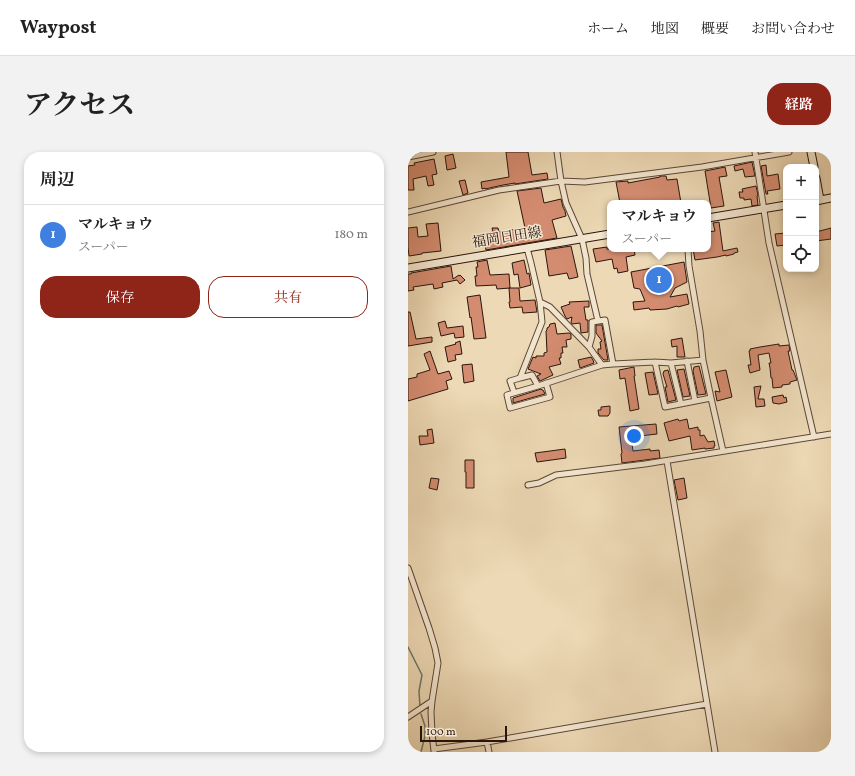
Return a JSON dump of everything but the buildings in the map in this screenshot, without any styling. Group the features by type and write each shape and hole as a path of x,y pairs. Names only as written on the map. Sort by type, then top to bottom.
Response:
{"main road":[{"path":"811,152 813,164"},
{"path":"819,200 831,198"},
{"path":"711,218 783,206"},
{"name":"福岡日田線","path":"408,268 607,235"}],"street":[{"path":"408,156 433,152"},
{"path":"557,152 566,203 582,239 586,258 587,274 598,321"},
{"path":"755,152 769,243 814,437"},
{"path":"408,212 499,190 561,181 593,181 702,167 789,152"},
{"path":"520,378 542,322 540,302 527,248"},
{"path":"688,252 703,360 723,451"},
{"path":"540,302 550,307 589,347 602,365"},
{"path":"589,347 592,336 592,322 605,320 613,364"},
{"path":"546,383 550,397 510,408 507,395 602,365 656,362 671,363 703,360"},
{"path":"687,361 696,401"},
{"path":"656,362 665,407 711,398"},
{"path":"671,363 681,404"},
{"path":"514,392 510,380 532,375 538,386"},
{"path":"528,485 539,483 556,475 582,473 667,461 831,434"},
{"path":"667,461 715,752"},
{"path":"408,568 429,628 438,663 432,701 431,722 434,751 707,704"},
{"path":"408,717 432,701"},
{"path":"487,742 489,752"}],"waterway":[{"path":"408,647 422,675 419,691 420,707"},
{"path":"421,714 425,726 425,736 421,752"}],"place":[{"name":"マルキョウ","path":"659,280"}]}
